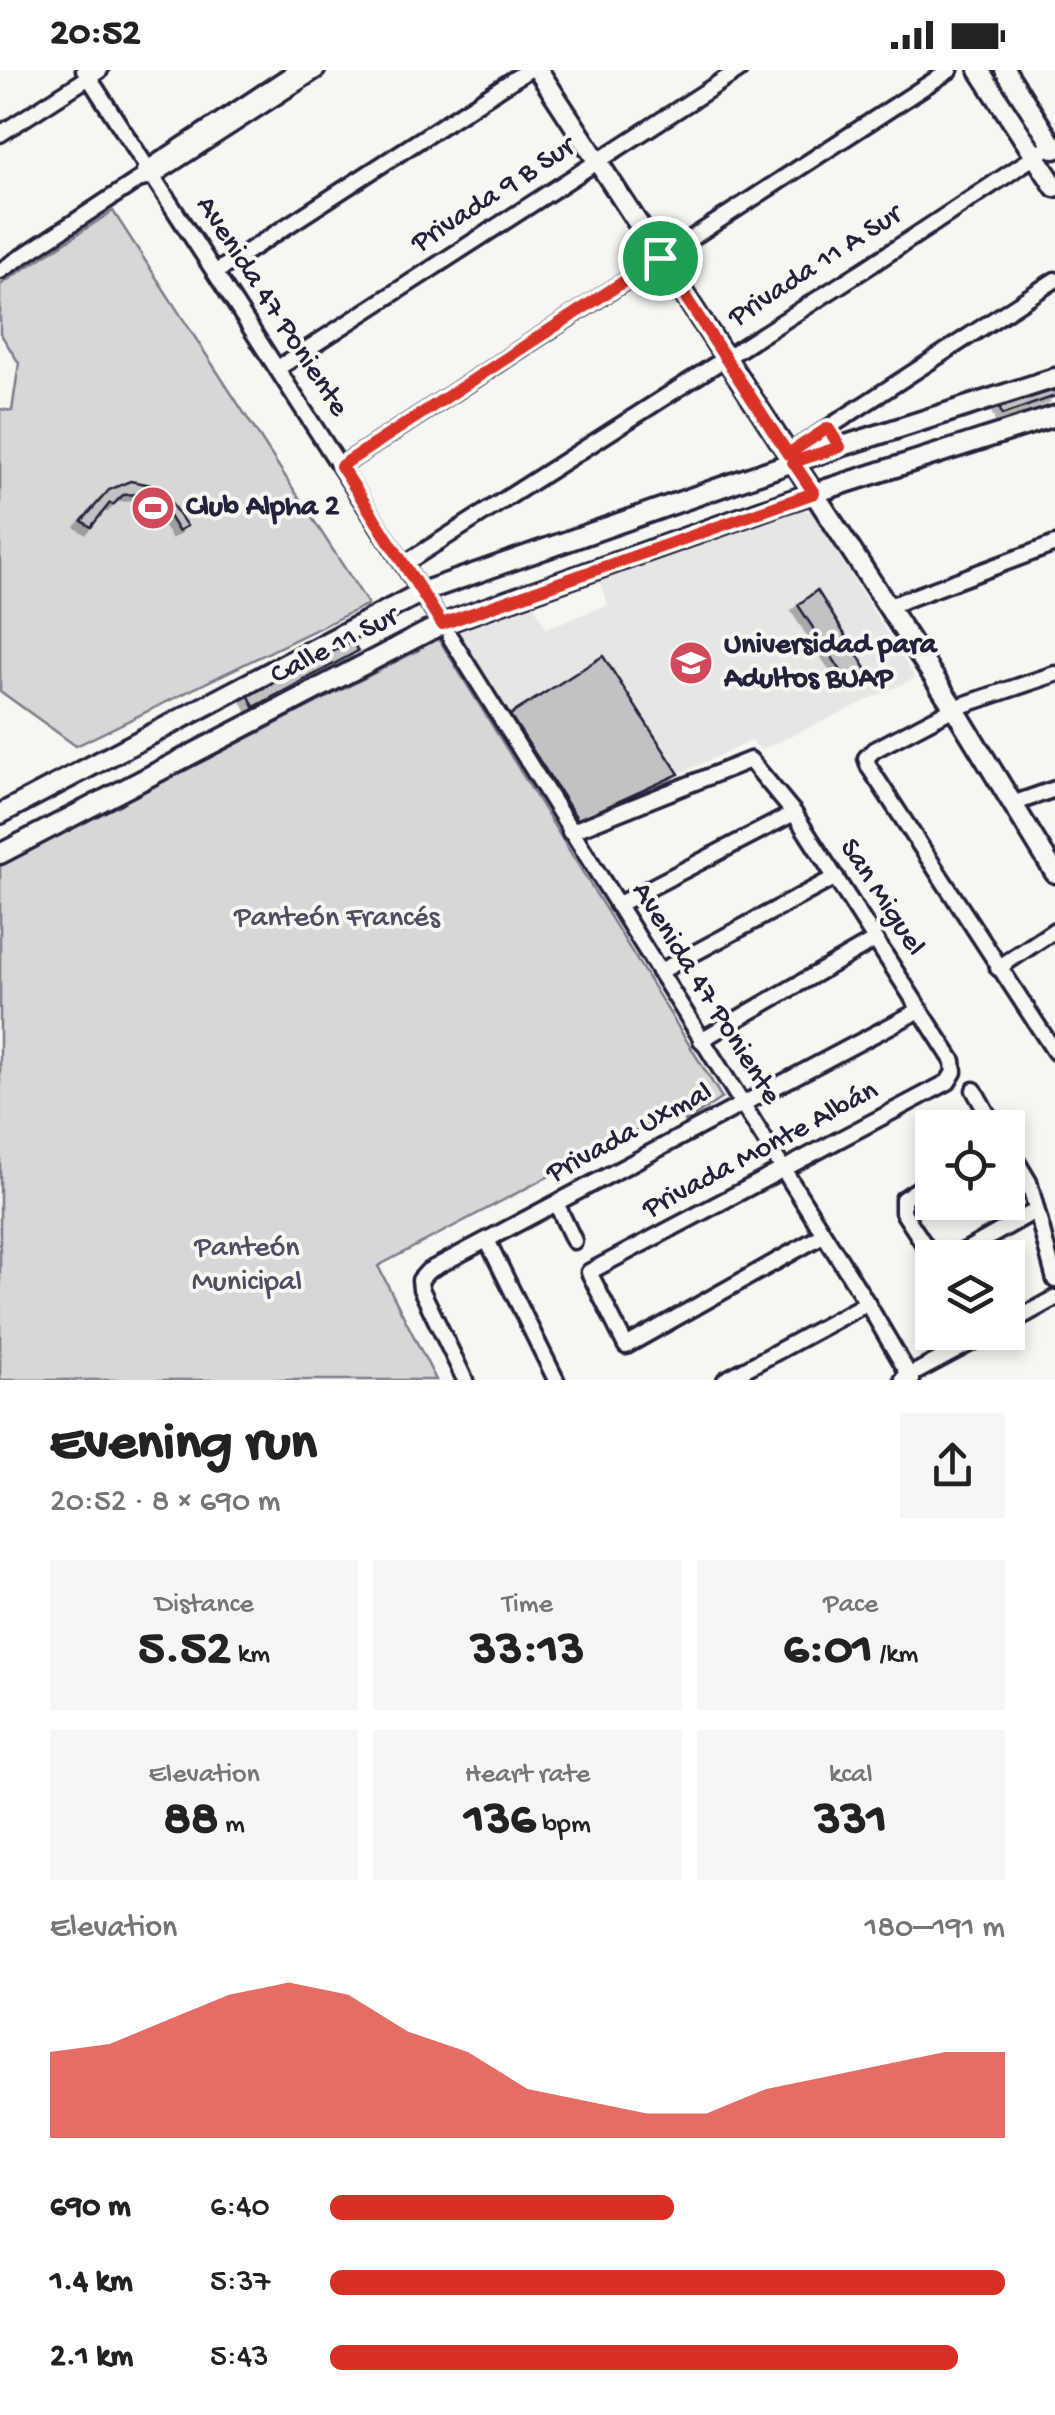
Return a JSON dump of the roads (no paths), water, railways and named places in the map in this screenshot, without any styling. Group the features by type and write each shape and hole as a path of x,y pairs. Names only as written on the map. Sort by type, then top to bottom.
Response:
{"main road":[{"path":"538,70 889,606 1055,873"},
{"path":"979,70 1055,187"},
{"path":"1006,70 1054,146"},
{"name":"Calle 11 Sur","path":"0,814 422,592 790,458 840,447 1055,378"},
{"name":"Calle 11 Sur","path":"0,854 445,629 814,493 1055,416"}],"street":[{"path":"0,271 297,70"},
{"path":"146,174 317,70"},
{"path":"216,272 528,70"},
{"name":"Privada 9 B Sur","path":"278,368 739,70"},
{"path":"341,466 950,70"},
{"path":"0,134 91,72"},
{"name":"Avenida 47 Poniente","path":"91,72 146,174 216,272 422,592 867,1303 908,1378"},
{"name":"Privada 11 A Sur","path":"404,564 1054,146"},
{"path":"790,458 828,428 1055,280"},
{"path":"828,428 840,447"},
{"path":"889,606 1055,544"},
{"path":"1055,674 954,708 874,750 866,758 1055,1052"},
{"name":"San Miguel","path":"570,832 750,760 794,813 836,877 952,1061 954,1072"},
{"path":"1012,804 1055,790"},
{"path":"617,905 794,813"},
{"path":"659,972 836,877"},
{"path":"998,968 1055,930"},
{"path":"701,1040 875,940"},
{"name":"Privada Uxmal","path":"465,1380 420,1289 420,1280 428,1271 920,1010"},
{"name":"Privada Monte Albán","path":"823,1235 626,1346 589,1272 784,1172 948,1082 954,1072"},
{"path":"974,1090 985,1110"},
{"path":"1025,1176 1055,1280"},
{"path":"915,1191 903,1199 903,1212 921,1240"},
{"path":"558,1204 574,1241"},
{"path":"984,1240 1035,1211"},
{"path":"488,1242 556,1380"},
{"path":"1025,1315 1055,1298"},
{"path":"725,1380 867,1303"},
{"path":"908,1378 959,1350"}],"place":[{"name":"Club Alpha 2","path":"153,508"},
{"name":"Universidad para Adultos BUAP","path":"691,663"}],"park label":[{"name":"Panteón Francés","path":"337,919"},
{"name":"Panteón Municipal","path":"247,1266"}]}
